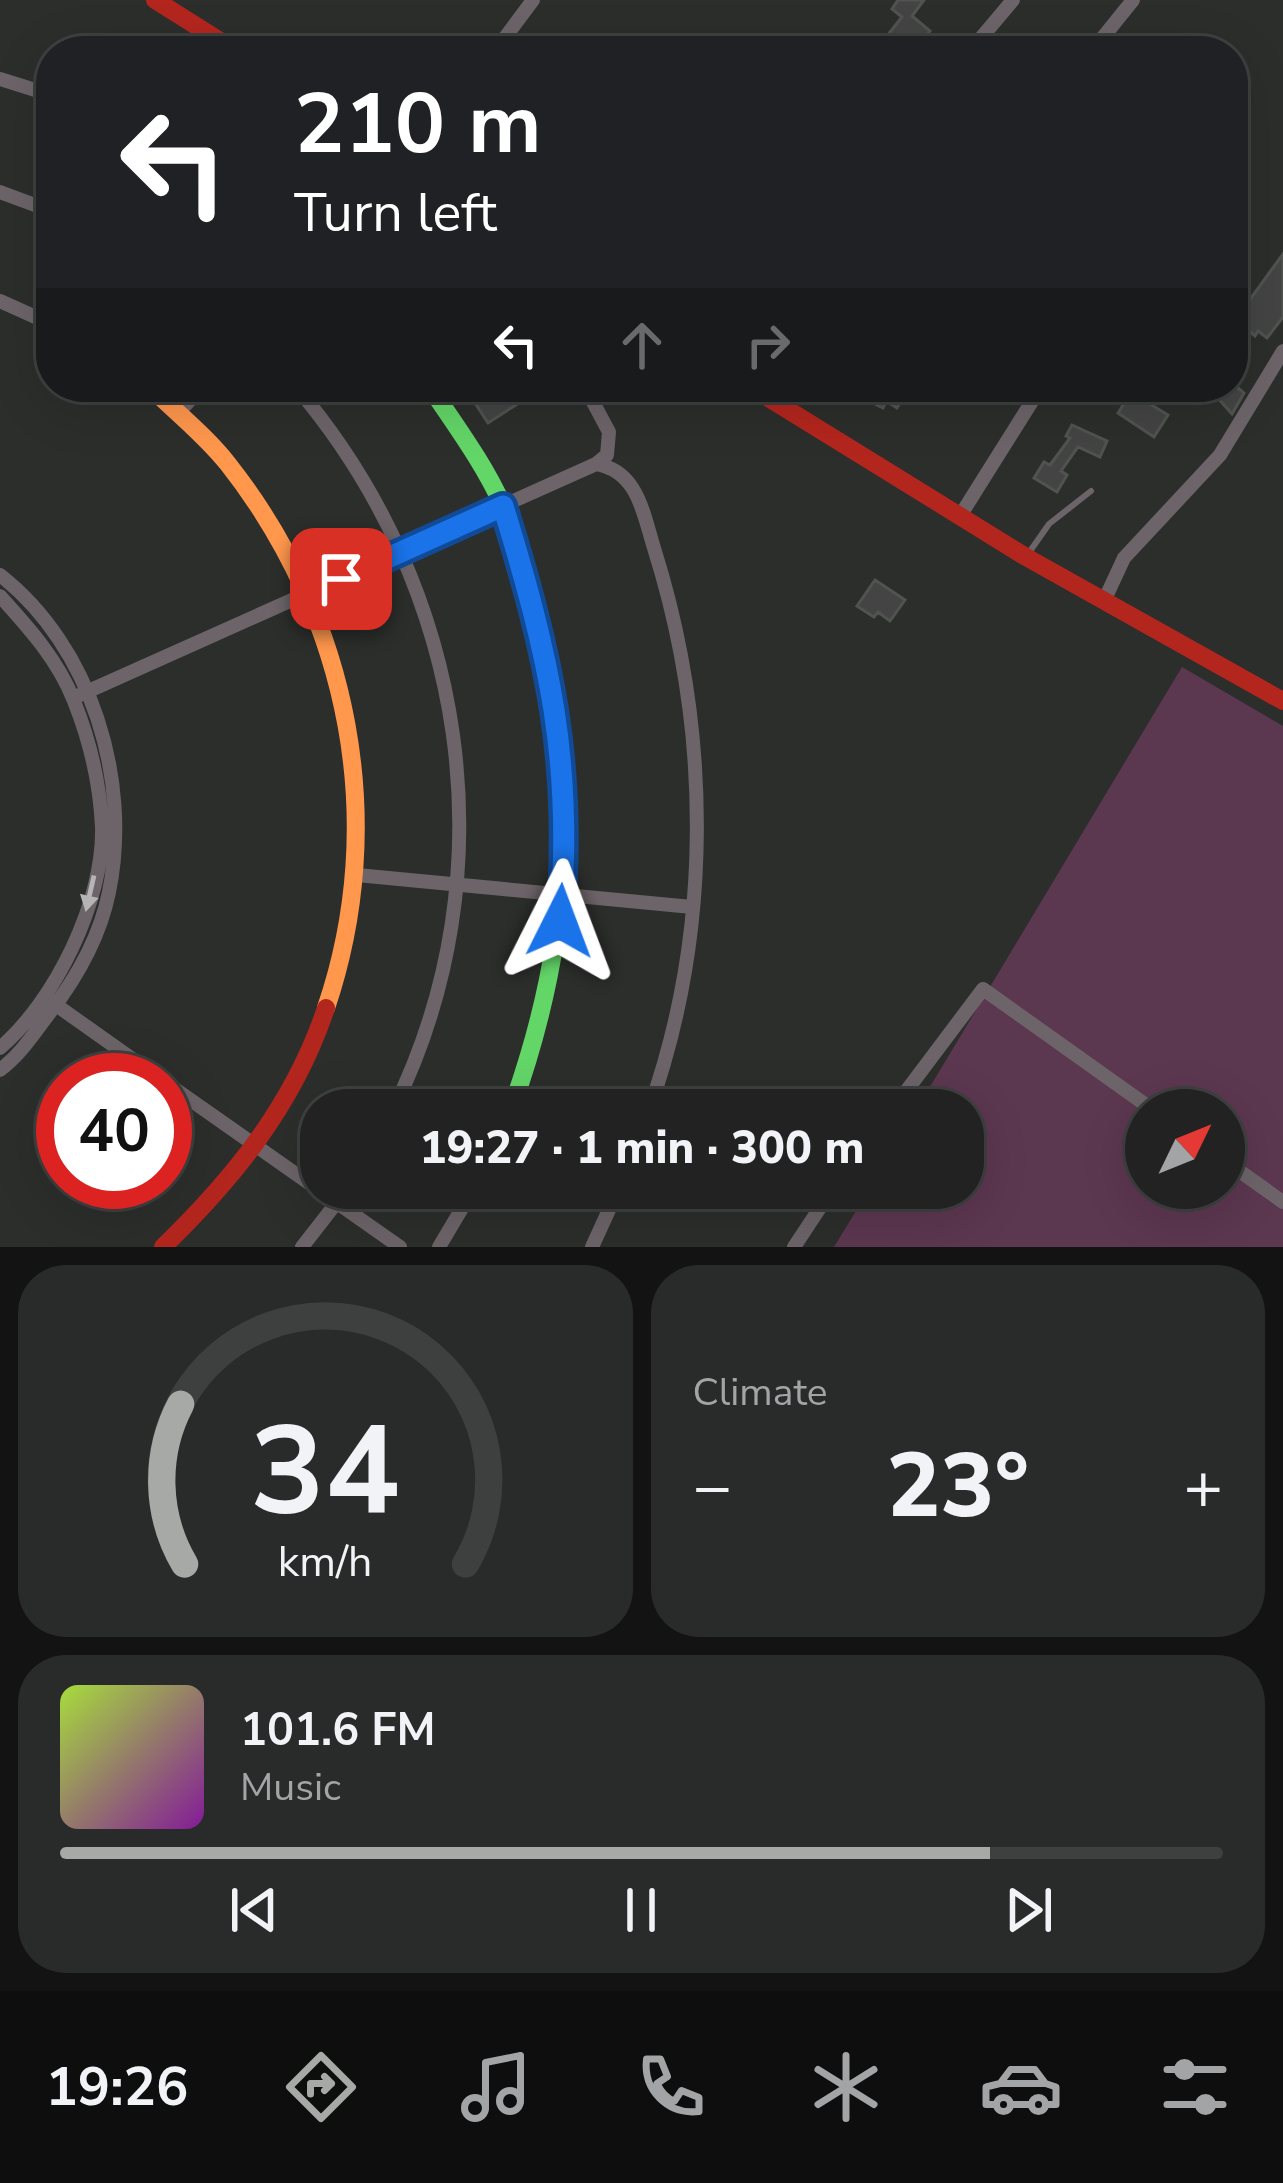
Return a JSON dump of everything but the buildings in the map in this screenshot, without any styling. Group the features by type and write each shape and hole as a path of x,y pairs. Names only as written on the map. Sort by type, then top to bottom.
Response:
{"street":[{"path":"155,0 212,36"},
{"path":"506,36 533,0"},
{"path":"983,36 1013,0"},
{"path":"1104,36 1133,0"},
{"path":"0,79 36,90"},
{"path":"0,192 36,205"},
{"path":"0,301 36,317"},
{"path":"1104,601 1124,558 1220,455 1283,351"},
{"path":"163,1247 218,1194 257,1145 308,1058 338,976 357,875 356,765 349,709 311,592 256,499 168,402"},
{"path":"179,411 188,402"},
{"path":"307,402 361,474 403,551 435,647 453,726 458,887 425,1031 402,1089"},
{"path":"439,402 503,506 541,631 563,759 565,827 557,953 517,1089"},
{"path":"80,695 596,464 607,455 609,432 594,402"},
{"path":"780,402 1026,557 1280,694"},
{"path":"960,516 1032,402"},
{"path":"596,464 624,474 635,491 680,639 696,770 692,907 673,1030 655,1089"},
{"path":"0,575 19,590 74,663 102,831 89,906 62,975 14,1059 0,1070"},
{"path":"0,596 41,641 80,695"},
{"path":"357,875 692,907"},
{"path":"908,1089 983,989 1125,1089"},
{"path":"0,1048 50,1001"},
{"path":"50,1001 123,1053"},
{"path":"192,1101 400,1247"},
{"path":"1245,1175 1283,1202"},
{"path":"302,1247 332,1209"},
{"path":"439,1247 462,1209"},
{"path":"592,1247 610,1209"},
{"path":"794,1247 819,1209"}],"lane":[{"path":"1026,557 1048,524 1091,491"}],"shaded area":[{"path":"1182,667 1283,726 1283,1247 834,1247 857,1209 984,1209 984,1089 929,1089"}],"traffic: fast":[{"path":"440,402 507,516 548,673 558,737 563,799 558,922 547,984 518,1089"}],"traffic: slow":[{"path":"166,402 228,464 270,524 304,588 329,655 346,724 355,795 354,866 345,938 326,1008"}],"traffic: jam":[{"path":"155,0 212,36"},
{"path":"775,402 1026,557 1283,701"},
{"path":"163,1247 259,1137 297,1076 326,1008"}],"route":[{"path":"341,579 503,506 541,631 563,759 560,921"}]}
